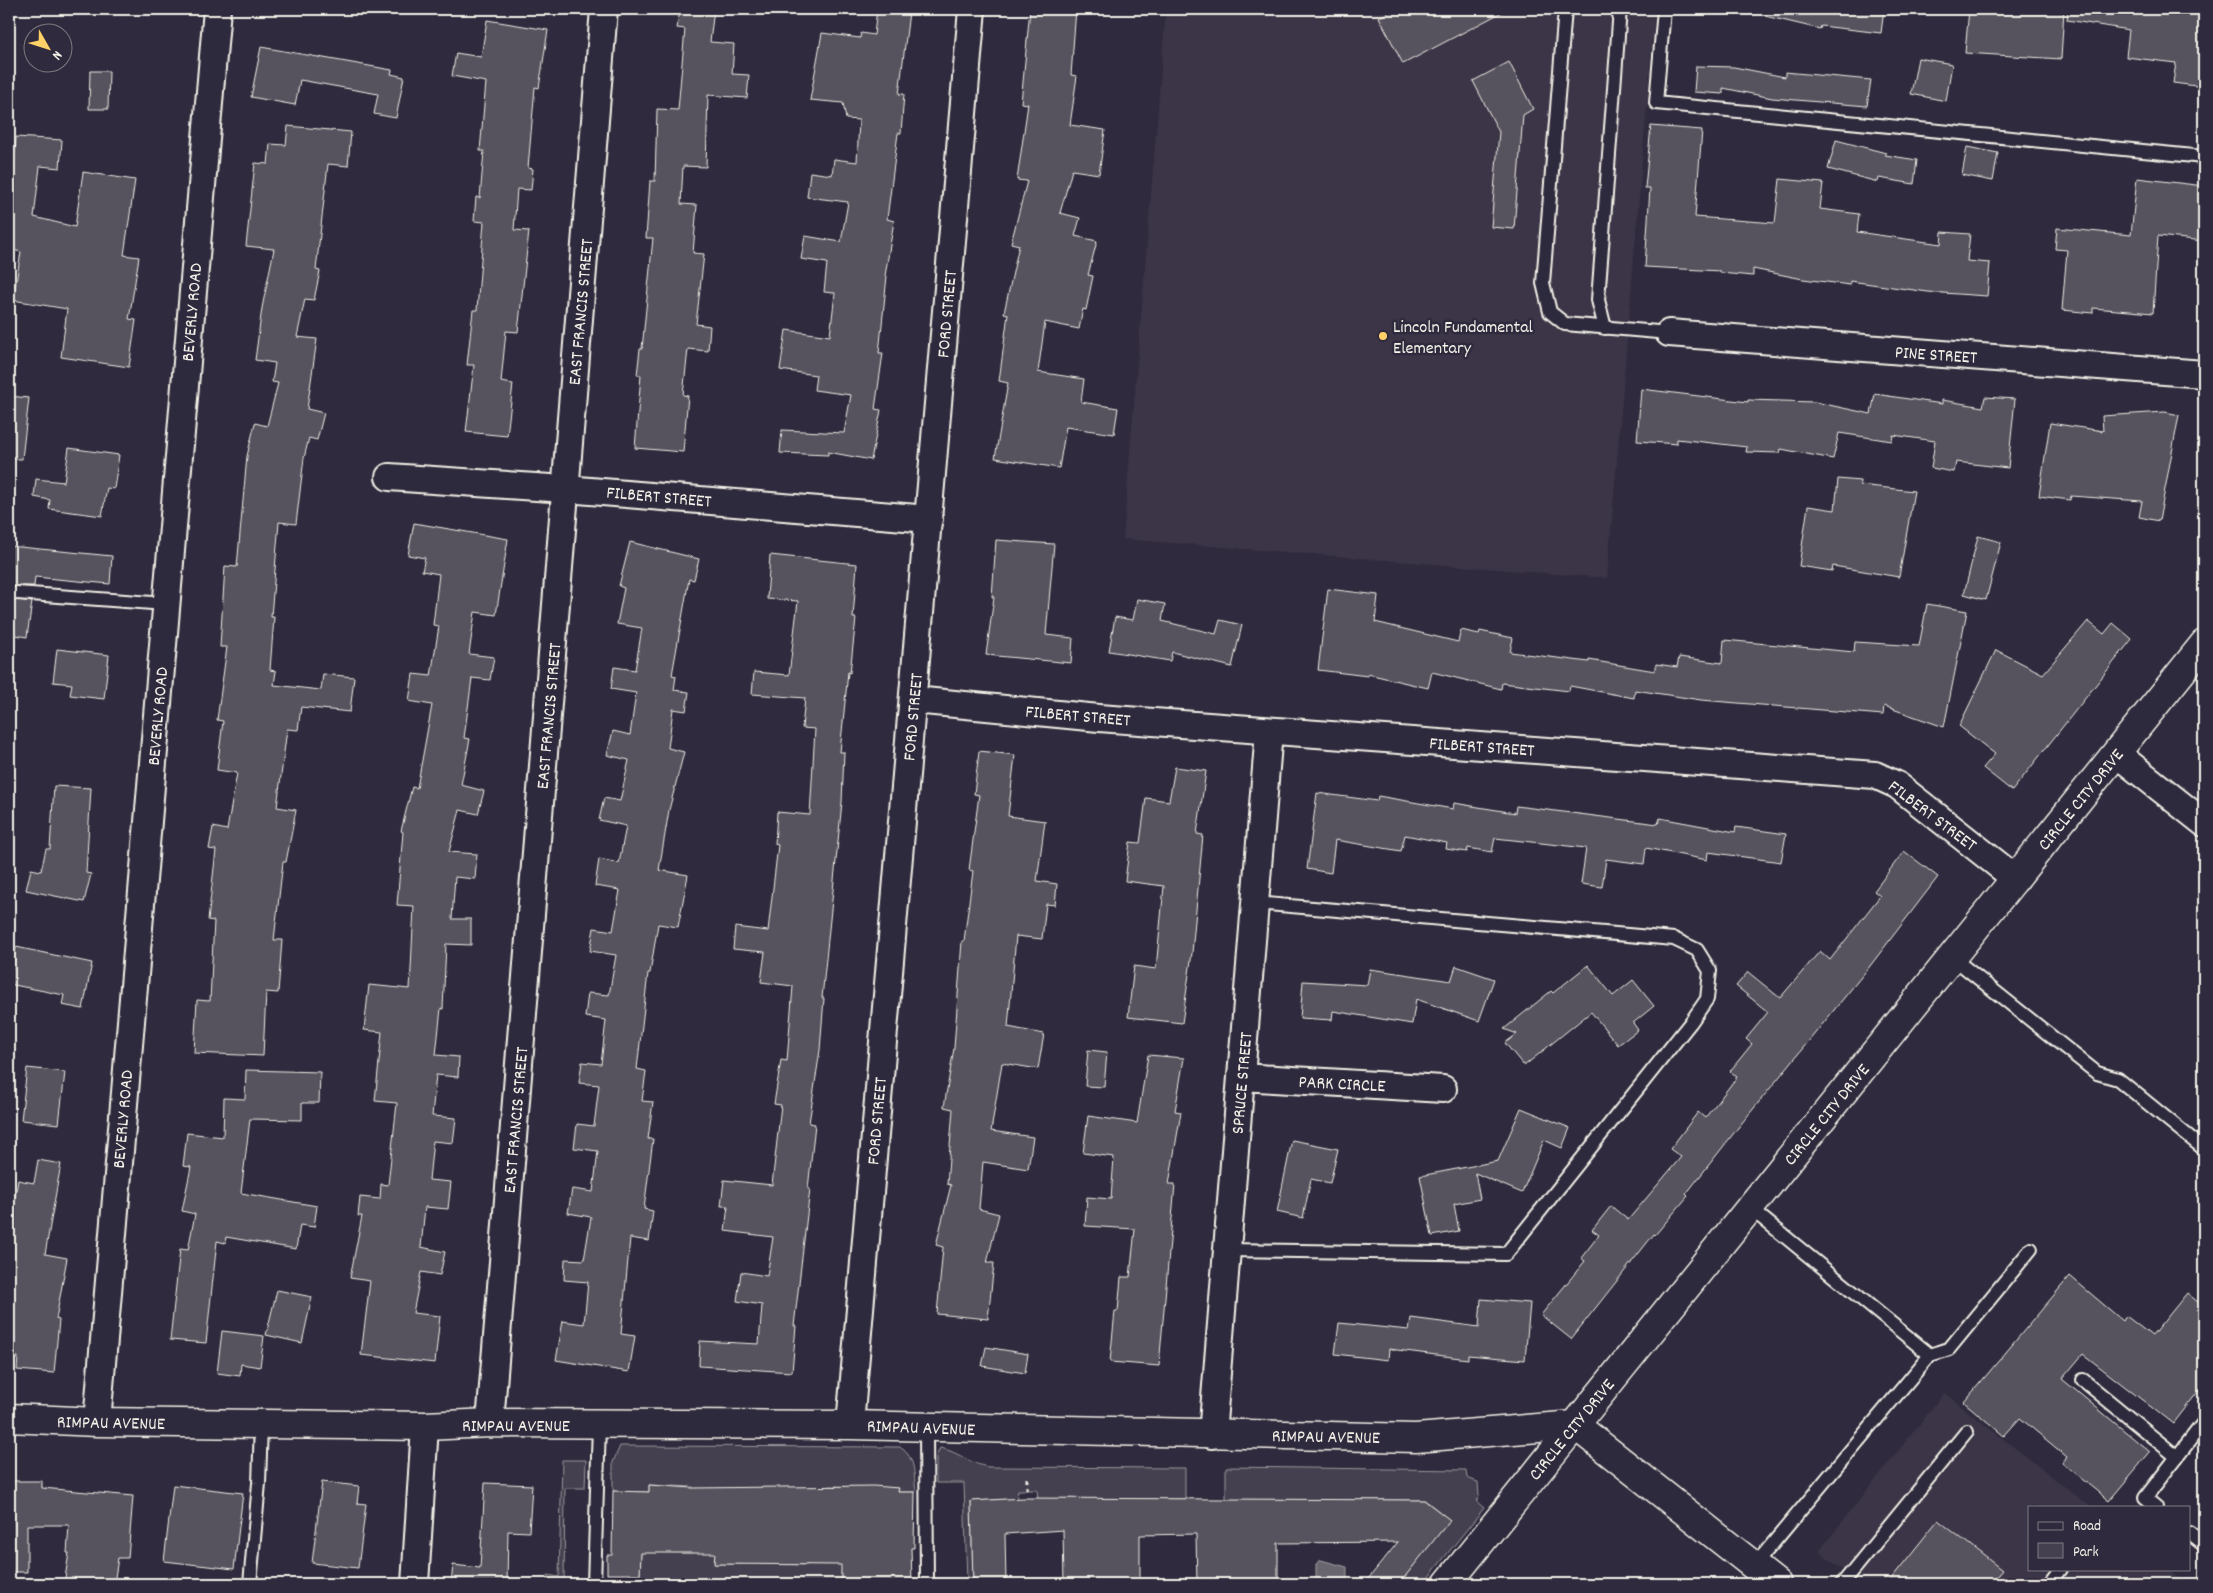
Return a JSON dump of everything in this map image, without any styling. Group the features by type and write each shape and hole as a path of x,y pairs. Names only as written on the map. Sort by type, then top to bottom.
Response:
{"main road":[{"name":"CIRCLE CITY DRIVE","path":"1447,1584 2204,644"},
{"name":"RIMPAU AVENUE","path":"9,1418 97,1422 425,1426 490,1423 850,1425 1212,1435 1416,1438 1575,1425"},
{"path":"1575,1425 1777,1584"}],"street":[{"name":"BEVERLY ROAD","path":"97,1422 217,9"},
{"name":"EAST FRANCIS STREET","path":"490,1423 604,9"},
{"name":"FORD STREET","path":"850,1425 914,700 972,9"},
{"name":"PINE STREET","path":"1668,333 2204,374"},
{"name":"FILBERT STREET","path":"389,477 566,489 929,519"},
{"name":"FILBERT STREET","path":"914,700 1270,731 1875,775 1897,785 2016,879"},
{"name":"SPRUCE STREET","path":"1212,1435 1270,731"},
{"path":"2117,754 2204,823"},
{"name":"PARK CIRCLE","path":"1241,1077 1444,1088"},
{"path":"415,1584 425,1426"}],"lane":[{"path":"1565,9 1543,283 1550,312 1565,324 1668,333"},
{"path":"1605,328 1598,300 1620,9"},
{"path":"1664,9 1656,102 2204,157"},
{"path":"16,593 166,604"},
{"path":"1227,1250 1506,1254 1691,1022 1707,999 1710,971 1697,950 1674,939 1256,903"},
{"path":"1953,958 2097,1073 2118,1079 2204,1150"},
{"path":"1750,1208 1930,1355"},
{"path":"1754,1566 1930,1355 1949,1349 2031,1249"},
{"path":"2083,1380 2177,1457"},
{"path":"2155,1506 2145,1498 2204,1422"},
{"path":"250,1584 262,1424"},
{"path":"594,1584 599,1425"},
{"path":"926,1428 927,1584"},
{"path":"1842,1584 1967,1431"},
{"path":"2190,1534 2204,1545"},
{"path":"2049,1584 2059,1570"}],"path":[{"path":"1027,1475 1027,1490"}],"shaded area":[{"name":"Lincoln Fundamental Elementary","path":"1166,9 1655,9 1607,578 1123,539"},
{"path":"1944,1393 2090,1506 2028,1506 2028,1570 2170,1570 2188,1584 1860,1584 1819,1551"},
{"path":"1321,1560 1347,1567 1347,1579 1316,1580 1316,1564"}],"green space":[{"path":"620,1446 900,1447 912,1462 916,1492 898,1492 898,1488 829,1486 828,1492 776,1564 806,1565 846,1555 841,1574 841,1584 640,1584 641,1552 693,1553 715,1548 715,1564 743,1564 743,1555 693,1491 693,1487 649,1485 649,1492 613,1491 613,1462"},
{"path":"940,1448 988,1467 1185,1468 1185,1499 1038,1499 1037,1490 1018,1490 1017,1499 971,1501 973,1584 967,1584 964,1483 936,1483 936,1457"},
{"path":"562,1460 586,1460 585,1488 565,1488 564,1584 547,1584 548,1575 559,1577"},
{"path":"1226,1467 1466,1470 1467,1478 1478,1482 1479,1496 1476,1501 1484,1508 1423,1584 1399,1584 1450,1520 1425,1500 1233,1500 1234,1584 1230,1584 1230,1500 1226,1499"}],"building":[{"path":"680,9 714,9 710,42 734,44 732,74 749,75 747,98 708,95 706,167 683,166 681,204 697,205 693,253 704,254 696,324 710,326 708,351 688,349 683,395 688,396 683,452 635,448 641,375 637,375 640,349 642,349 653,238 646,238 650,181 655,181 657,109 678,110 685,29 677,28"},
{"path":"877,9 909,12 899,94 904,94 901,133 898,133 887,219 894,221 885,276 887,276 879,353 883,353 875,409 881,410 871,460 828,452 828,455 780,453 782,430 844,433 851,395 814,390 816,375 780,370 786,330 830,336 835,293 824,292 827,263 801,259 805,236 841,242 848,202 807,197 810,172 832,175 834,159 857,162 859,120 846,119 843,103 810,100 822,33 860,38 861,33 874,35"},
{"path":"1030,9 1076,9 1071,75 1077,76 1070,125 1105,130 1099,174 1072,170 1060,213 1080,218 1075,236 1097,241 1088,275 1093,276 1086,310 1083,309 1079,329 1045,322 1038,372 1084,379 1081,402 1118,408 1114,434 1066,427 1059,468 995,458 1008,383 999,381 1008,314 1004,313 1019,245 1011,243 1027,181 1017,180 1028,104 1021,103"},
{"path":"1395,9 1508,9 1403,64 1379,17"},
{"path":"1766,9 1884,9 1881,33 1821,26 1820,29 1765,16"},
{"path":"1969,9 2064,9 2061,59 1965,53"},
{"path":"2068,9 2204,9 2204,87 2173,83 2176,63 2126,57 2129,30 2067,20"},
{"path":"487,20 548,30 539,88 535,87 528,168 533,169 531,190 517,189 514,230 529,231 518,332 506,331 501,382 513,384 507,436 466,432 474,365 467,365 473,310 477,310 484,222 474,221 476,197 480,198 484,151 480,151 486,82 452,76 456,53 481,57"},
{"path":"261,47 392,70 391,74 404,77 396,118 374,114 378,94 300,80 295,105 251,97"},
{"path":"1918,58 1952,64 1946,101 1911,94"},
{"path":"1509,62 1533,109 1523,115 1514,229 1491,227 1499,132 1473,81"},
{"path":"1696,66 1734,67 1785,77 1785,72 1871,80 1867,106 1772,98 1723,88 1723,94 1694,92"},
{"path":"90,71 109,71 108,109 89,109"},
{"path":"288,126 351,132 348,166 328,164 316,270 320,271 314,300 305,299 297,337 317,339 307,409 324,413 317,440 309,438 304,458 296,524 279,522 271,617 274,617 270,670 276,671 274,685 321,690 323,674 354,677 350,712 301,707 298,730 287,729 277,807 296,810 286,862 283,862 274,940 282,940 278,993 266,992 263,1056 194,1053 197,1000 210,1001 214,921 208,920 216,850 209,849 213,827 227,830 237,773 217,770 223,721 217,720 227,647 220,647 225,566 237,567 247,456 255,423 267,426 278,383 272,382 275,363 255,360 262,308 274,249 246,246 255,163 268,164 270,144 286,145"},
{"path":"1651,126 1702,130 1695,217 1775,223 1780,179 1823,183 1820,209 1859,214 1857,232 1941,244 1942,232 1970,234 1967,261 1990,263 1987,296 1928,292 1850,281 1850,285 1803,279 1753,269 1753,276 1720,273 1720,271 1645,267 1650,188 1645,188"},
{"path":"16,137 62,140 60,168 40,166 34,217 75,227 83,172 135,180 124,255 139,257 129,319 136,320 129,367 61,357 67,309 13,300 21,252 9,249 9,185 12,186"},
{"path":"1836,140 1886,153 1885,155 1917,160 1914,184 1879,178 1878,182 1828,169"},
{"path":"1967,147 1998,153 1993,181 1962,175"},
{"path":"2137,178 2204,186 2204,241 2158,236 2153,313 2093,308 2093,313 2062,310 2067,250 2055,249 2057,228 2131,235"},
{"path":"1641,389 1748,402 1748,400 1815,402 1871,414 1875,394 1942,404 1942,400 1983,407 1985,397 2015,399 2008,468 1956,462 1954,472 1931,468 1935,441 1893,435 1892,441 1839,433 1833,459 1781,449 1780,453 1746,452 1747,447 1677,439 1677,444 1637,441"},
{"path":"9,396 29,398 22,459 9,459"},
{"path":"2165,412 2179,415 2159,521 2139,517 2142,501 2071,496 2070,500 2039,496 2050,423 2103,431 2102,416"},
{"path":"69,448 119,455 114,489 107,488 102,516 49,509 50,500 34,497 36,479 64,482"},
{"path":"1838,479 1860,481 1860,485 1914,491 1899,577 1833,566 1832,571 1799,566 1808,506 1835,510"},
{"path":"414,523 508,539 496,615 475,612 469,654 494,657 490,680 472,678 464,738 470,739 461,785 484,791 478,814 460,810 449,852 477,854 475,879 455,877 452,919 471,919 471,945 446,944 443,1009 441,1008 436,1055 459,1057 458,1077 436,1075 432,1116 456,1118 453,1143 433,1141 429,1180 451,1182 448,1209 425,1207 421,1247 445,1252 440,1275 421,1272 413,1313 440,1316 435,1363 361,1355 370,1281 350,1278 362,1216 358,1216 360,1197 380,1199 381,1184 388,1185 397,1103 375,1101 382,1032 364,1030 369,985 410,989 414,906 397,905 403,832 401,831 412,787 417,788 432,705 409,701 413,674 431,676 439,626 433,625 439,574 422,571 425,558 408,555"},
{"path":"1978,536 2001,542 1986,600 1964,594"},
{"path":"996,540 1054,544 1046,635 1073,638 1071,663 986,655 994,597 992,597"},
{"path":"630,542 699,559 694,580 689,579 672,675 676,676 674,690 689,692 686,711 673,709 668,748 684,752 669,810 659,870 688,875 678,927 658,924 650,973 648,973 637,1069 646,1071 642,1101 653,1102 648,1139 653,1139 644,1209 653,1211 649,1241 630,1238 621,1334 635,1336 629,1372 556,1360 563,1321 584,1324 588,1282 564,1280 565,1259 584,1260 591,1217 568,1213 572,1189 593,1192 598,1151 574,1148 577,1124 594,1126 599,1085 579,1083 582,1062 601,1064 606,1020 585,1017 588,993 609,995 616,955 590,951 594,928 613,931 620,890 595,886 599,859 619,863 626,826 599,820 604,798 620,801 629,760 607,755 613,731 630,735 636,693 611,689 614,667 635,670 642,628 617,624 624,588 619,586"},
{"path":"9,546 112,556 110,584 35,577 34,586 13,586 9,593"},
{"path":"770,555 857,564 853,618 856,618 850,673 848,672 840,752 844,752 842,802 822,998 824,998 820,1050 809,1123 815,1124 808,1189 810,1189 794,1326 796,1326 792,1372 699,1366 700,1341 759,1344 762,1305 737,1301 741,1272 767,1276 773,1237 725,1231 728,1206 721,1206 724,1180 772,1185 781,1105 774,1104 781,1060 787,1061 793,986 761,982 765,952 733,949 735,927 768,931 778,845 775,844 777,812 810,815 815,729 802,728 805,698 752,694 754,672 789,675 798,601 767,599"},
{"path":"1328,589 1378,595 1375,622 1458,642 1461,630 1479,634 1480,631 1513,638 1510,652 1589,662 1589,660 1655,671 1656,664 1677,667 1679,657 1722,663 1724,640 1854,652 1855,642 1919,646 1927,604 1967,611 1944,727 1884,706 1883,715 1701,700 1635,690 1634,698 1570,686 1569,691 1502,683 1501,689 1432,672 1428,688 1368,674 1368,676 1318,670"},
{"path":"9,593 12,599 32,602 27,637 9,634"},
{"path":"1137,599 1165,604 1162,621 1216,634 1220,620 1242,625 1232,667 1172,652 1170,661 1109,651 1115,617 1133,620"},
{"path":"2088,621 2104,634 2113,623 2132,639 2012,791 1983,768 1995,754 1959,726 1996,650 2043,674"},
{"path":"57,649 109,655 104,699 70,695 72,684 53,682"},
{"path":"979,751 1015,755 1008,816 1045,821 1037,881 1057,884 1055,905 1046,904 1042,939 1016,936 1008,1027 1044,1034 1038,1069 1002,1063 991,1131 1033,1137 1028,1169 983,1162 979,1209 999,1214 987,1263 994,1263 988,1319 937,1314 943,1247 936,1245 951,1185 947,1184 953,1109 944,1107 954,1048 962,941 964,941 973,871 969,870 979,795 974,794"},
{"path":"1175,767 1206,771 1197,834 1203,835 1192,953 1182,1023 1128,1017 1134,966 1156,969 1164,886 1125,881 1130,842 1140,843 1146,798 1169,801"},
{"path":"54,786 91,788 86,873 91,874 84,902 26,890 31,869 41,871 46,849 50,849"},
{"path":"1317,793 1377,801 1378,796 1453,809 1454,803 1515,813 1516,806 1658,824 1660,818 1735,832 1736,827 1786,834 1781,862 1708,852 1707,860 1646,848 1644,864 1606,859 1602,887 1581,884 1586,848 1495,838 1492,852 1468,848 1467,852 1446,849 1447,843 1405,835 1401,851 1335,840 1331,873 1307,869"},
{"path":"1904,851 1938,877 1870,966 1686,1194 1688,1196 1654,1234 1571,1339 1541,1315 1585,1261 1581,1258 1599,1235 1592,1230 1611,1206 1628,1220 1681,1157 1670,1149 1698,1112 1705,1118 1737,1077 1730,1071 1752,1044 1746,1039 1768,1012 1736,986 1748,972 1780,998 1820,951 1830,960 1880,896 1874,891"},
{"path":"16,947 92,963 83,1009 62,1005 64,995 9,984"},
{"path":"1588,965 1613,996 1633,980 1654,1006 1633,1023 1638,1030 1618,1045 1591,1012 1524,1066 1505,1043 1517,1034 1504,1029 1551,991 1553,993"},
{"path":"1456,966 1494,979 1479,1021 1416,999 1412,1024 1333,1011 1332,1020 1300,1018 1303,981 1367,985 1370,969 1451,981"},
{"path":"1088,1050 1107,1052 1104,1087 1085,1086"},
{"path":"1148,1055 1184,1058 1175,1111 1181,1112 1169,1184 1175,1184 1159,1366 1110,1362 1115,1311 1118,1311 1121,1277 1130,1277 1135,1229 1085,1226 1087,1197 1111,1199 1114,1157 1083,1153 1088,1116 1137,1123"},
{"path":"27,1068 65,1072 59,1124 21,1120"},
{"path":"246,1070 320,1072 319,1103 302,1103 302,1120 250,1119 241,1193 317,1206 314,1227 300,1225 296,1249 226,1237 225,1243 217,1241 206,1343 170,1340 180,1249 188,1250 195,1214 182,1211 191,1167 183,1166 187,1133 223,1137 224,1098 245,1099"},
{"path":"1521,1108 1570,1128 1562,1148 1544,1140 1522,1193 1475,1173 1480,1199 1454,1204 1459,1231 1432,1236 1420,1176 1498,1161"},
{"path":"1292,1140 1338,1149 1330,1183 1311,1179 1303,1218 1277,1212"},
{"path":"38,1160 61,1164 45,1254 67,1258 56,1319 59,1320 54,1373 17,1370 18,1357 9,1356 9,1269 14,1237 9,1236 9,1212 12,1213 18,1180 34,1183"},
{"path":"2070,1276 2123,1321 2126,1316 2152,1336 2187,1293 2204,1307 2204,1384 2173,1424 2083,1354 2062,1379 2150,1452 2109,1501 2062,1463 2067,1457 2020,1418 2004,1436 1964,1402"},
{"path":"277,1290 312,1297 302,1343 266,1335"},
{"path":"1481,1299 1530,1303 1525,1360 1468,1355 1468,1359 1389,1349 1388,1360 1335,1354 1339,1323 1409,1330 1411,1318 1479,1327"},
{"path":"222,1331 264,1336 260,1367 241,1364 240,1376 217,1373"},
{"path":"986,1347 1028,1354 1025,1373 982,1366"},
{"path":"9,1481 42,1481 42,1488 133,1496 128,1558 118,1558 114,1584 64,1584 69,1553 67,1553 69,1525 27,1525 27,1572 9,1572"},
{"path":"322,1482 359,1486 357,1503 366,1504 358,1568 312,1563"},
{"path":"485,1483 532,1485 529,1532 508,1531 507,1584 451,1584 453,1565 480,1568"},
{"path":"173,1485 243,1493 234,1569 164,1561"},
{"path":"649,1485 693,1488 873,1486 899,1488 898,1492 915,1492 914,1548 911,1548 912,1584 841,1584 841,1565 714,1564 715,1553 641,1553 640,1574 607,1574 607,1555 612,1555 613,1491 649,1492"},
{"path":"1024,1498 1424,1500 1450,1520 1399,1584 1364,1584 1398,1542 1278,1543 1278,1584 1197,1584 1196,1534 1140,1535 1140,1584 1064,1584 1063,1530 1005,1534 1006,1584 973,1584 971,1501"},
{"path":"1938,1520 2002,1570 1990,1584 1887,1584"}],"place":[{"name":"Lincoln Fundamental Elementary","path":"1383,336"}]}
